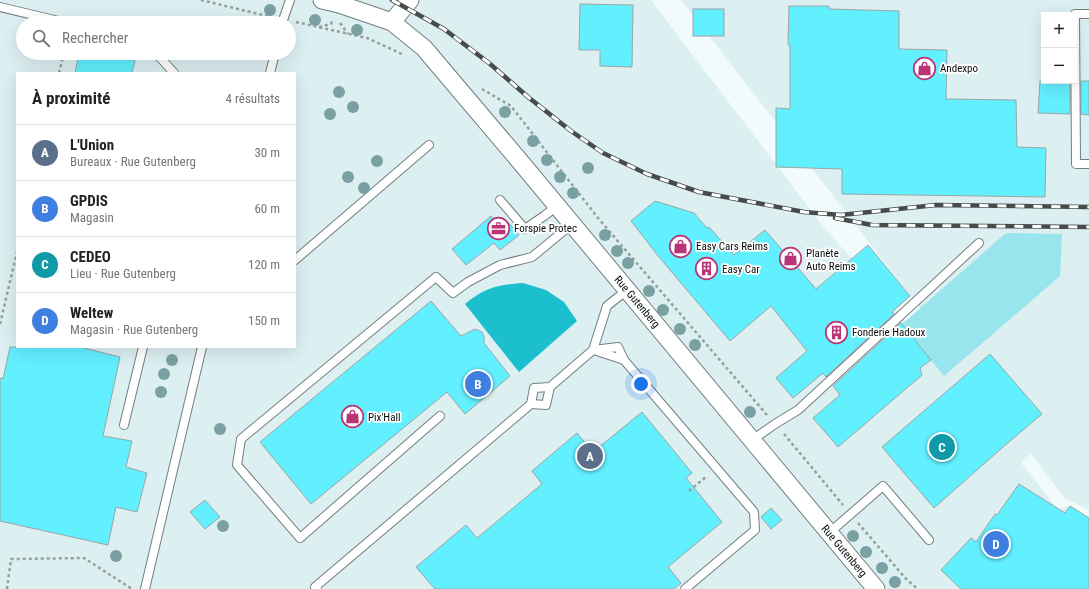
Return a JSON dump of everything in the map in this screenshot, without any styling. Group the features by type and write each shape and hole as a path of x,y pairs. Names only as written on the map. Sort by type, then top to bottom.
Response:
{"street":[{"path":"322,0 339,4 392,22 410,0"},
{"name":"Rue Gutenberg","path":"392,22 424,48 876,589"}],"lane":[{"path":"284,16 290,0"},
{"path":"0,7 38,16"},
{"path":"1089,14 1075,14 1075,22 1076,164 1089,164"},
{"path":"162,60 173,72"},
{"path":"270,72 273,60"},
{"path":"296,259 428,145"},
{"path":"500,200 525,229 557,206"},
{"path":"440,416 300,538 238,465 241,439 436,277 452,293 468,282 500,265 532,257 572,224"},
{"path":"752,440 798,410 979,243"},
{"path":"531,404 546,405 550,387 593,350 606,306 627,290"},
{"path":"593,350 618,347 624,360 754,512 755,530 685,589"},
{"path":"124,425 143,348"},
{"path":"145,589 202,348"},
{"path":"317,589 315,587 531,404 534,388 550,387"},
{"path":"830,533 883,486 929,540"}],"path":[{"path":"59,72 62,60"},
{"path":"480,88 511,106 598,218 907,580 918,589"},
{"path":"0,324 16,256"},
{"path":"689,491 717,468"},
{"path":"7,589 11,559 60,557 84,558 132,589"}],"shaded area":[{"path":"0,0 651,0 822,225 948,372 941,335 681,0 1089,0 1089,510 1064,498 1031,454 1021,463 1050,499 1056,509 1070,506 1089,518 1089,589 0,589"},
{"path":"1006,233 1062,234 1060,276 944,376 902,324"},
{"path":"523,283 546,290 564,302 577,321 519,372 465,304 486,290 499,286"}],"building":[{"path":"580,4 633,5 632,67 600,66 600,50 579,50"},
{"path":"789,6 829,6 829,9 899,11 899,49 947,50 946,99 1016,100 1017,147 1046,148 1045,197 842,194 842,169 776,167 776,108 790,109 790,45 788,45"},
{"path":"693,9 724,9 724,36 693,36"},
{"path":"78,60 135,60 132,72 75,72"},
{"path":"1040,81 1041,84 1070,84 1070,114 1038,113"},
{"path":"1081,81 1089,81 1089,115 1081,114"},
{"path":"655,201 694,213 707,228 709,227 734,255 765,230 816,289 868,245 910,296 892,312 894,314 826,377 823,373 793,398 776,378 807,351 771,306 730,341 659,257 631,221"},
{"path":"491,216 501,229 509,223 519,235 500,250 494,243 466,265 452,249"},
{"name":"Pix'Hall","path":"431,301 461,336 475,329 482,332 484,336 484,343 510,376 465,414 447,392 311,504 260,442"},
{"path":"901,323 931,360 920,368 922,375 838,447 813,418 840,395 833,386"},
{"path":"10,347 84,348 120,357 103,436 132,441 126,467 147,473 137,512 116,507 108,545 0,521 0,378 3,379"},
{"path":"990,354 1042,414 934,508 882,447"},
{"path":"642,412 692,473 686,478 722,522 668,567 681,583 674,589 435,589 416,567 466,525 477,538 542,484 532,471 577,433 593,452"},
{"path":"1019,484 1065,513 1070,506 1089,518 1089,589 961,589 941,570 971,538 976,542 995,514 997,515"},
{"path":"205,500 220,517 205,529 190,512"},
{"path":"771,508 782,520 771,529 761,517"}],"railway":[{"path":"392,0 444,29 489,63 528,97 571,131 603,153 647,174 699,192 804,212 841,215 936,205 1089,207"},
{"path":"835,218 872,225 1089,227"}],"place":[{"name":"Andexpo","path":"925,68"},
{"name":"Forspie Protec","path":"499,228"},
{"name":"Easy Cars Reims","path":"680,246"},
{"name":"Planète Auto Reims","path":"791,259"},
{"name":"Easy Car","path":"707,269"},
{"name":"Fonderie Hadoux","path":"836,332"},
{"name":"GPDIS","path":"478,384"},
{"name":"Pix'Hall","path":"353,417"},
{"name":"CEDEO","path":"942,447"},
{"name":"L'Union","path":"590,456"},
{"name":"Weltew","path":"996,544"}]}
